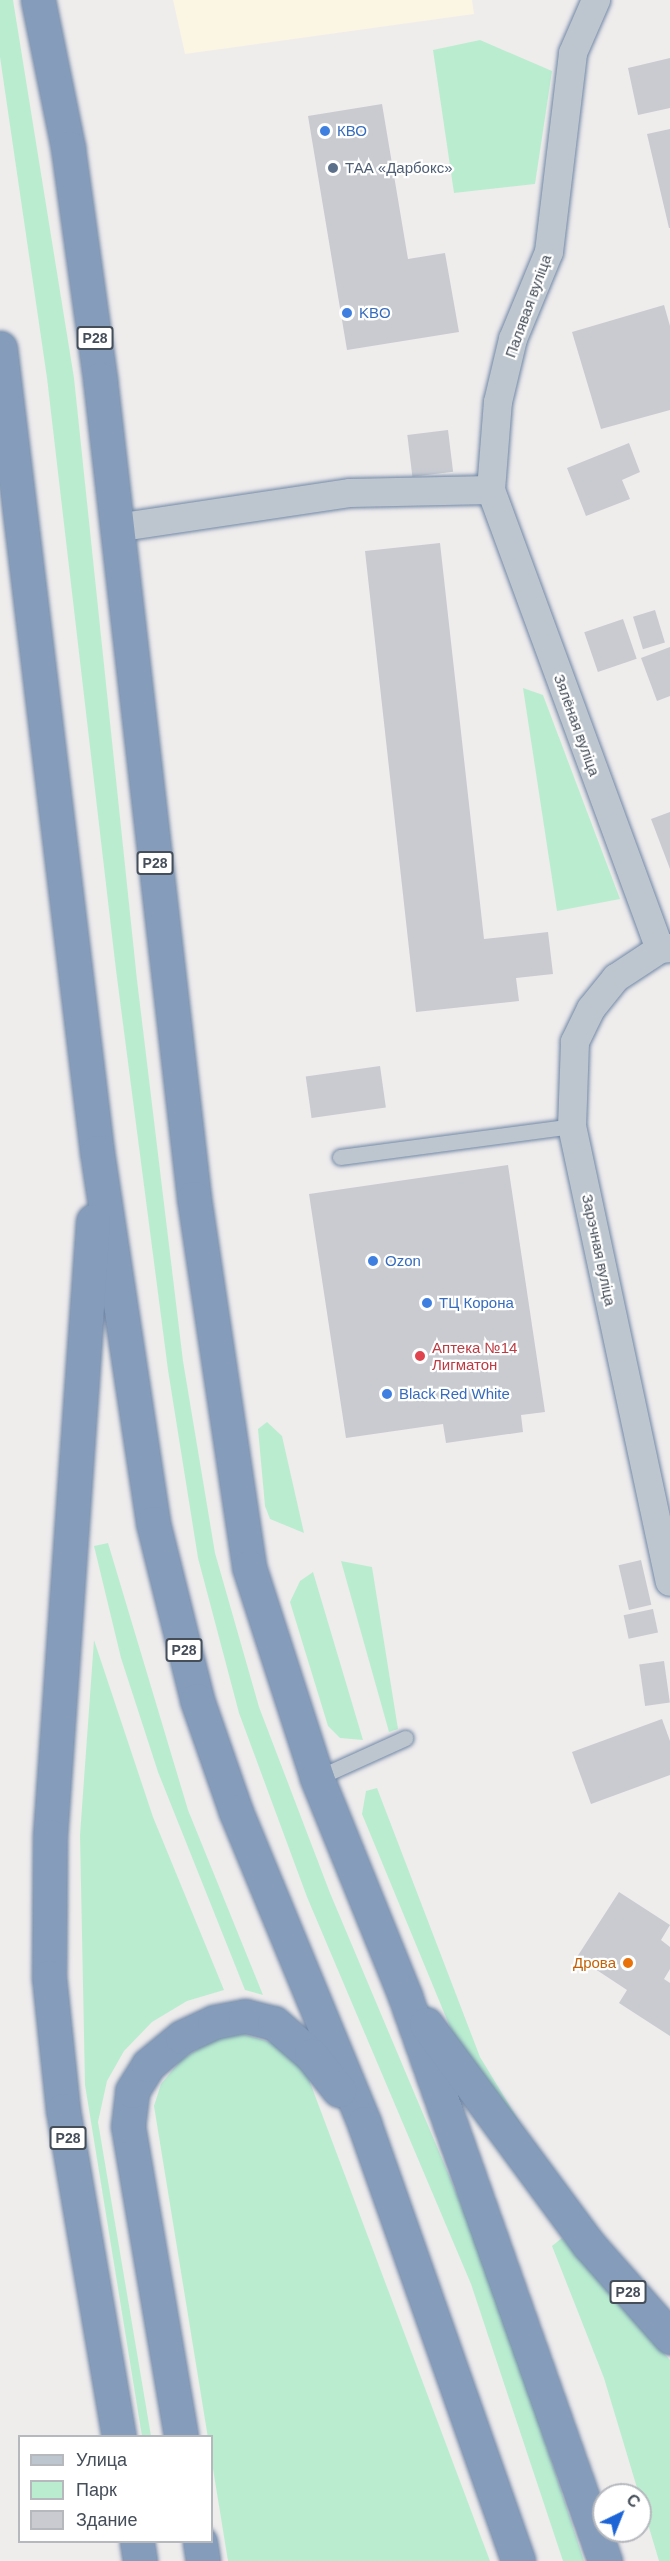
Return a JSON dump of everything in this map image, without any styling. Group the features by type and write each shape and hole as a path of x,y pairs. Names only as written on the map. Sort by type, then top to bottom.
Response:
{"highway":[{"name":"Р28","path":"38,0 68,148 116,528 194,1198 249,1567 317,1778 405,1996 605,2561"},
{"name":"Р28","path":"0,348 97,1152 153,1523 197,1700 236,1812 364,2123 518,2561"},
{"name":"Р28","path":"97,1152 50,1836 49,1977 63,2110 119,2435"},
{"name":"Р28","path":"405,1996 589,2245 670,2337"},
{"name":"Р28","path":"181,2435 128,2126 132,2091 148,2065 182,2037 244,2016 274,2023 311,2055 364,2123"},
{"path":"137,2543 140,2561"},
{"path":"200,2543 203,2561"}],"street":[{"name":"Палявая вуліца","path":"491,490 498,402 513,339 549,252 573,53 596,0"},
{"path":"116,528 350,493 491,490"},
{"name":"Зялёная вуліца","path":"491,490 665,949"},
{"name":"Зарэчная вуліца","path":"665,949 616,978 591,1009 575,1042 572,1126 670,1582"}],"lane":[{"path":"340,1157 572,1126"},
{"path":"317,1778 405,1738"}],"shaded area":[{"path":"173,0 472,0 474,14 185,54"}],"green space":[{"path":"0,0 13,0 74,378 137,980 183,1361 215,1553 259,1707 330,1893 491,2275 584,2561 563,2561 471,2284 307,1897 239,1713 198,1558 168,1370 116,970 47,378 0,57"},
{"path":"480,40 552,71 535,184 454,193 433,50"},
{"path":"523,688 543,695 620,899 557,911"},
{"path":"267,1422 282,1436 304,1533 270,1519 265,1506 258,1429"},
{"path":"108,1543 188,1810 263,1995 245,1990 158,1772 121,1658 94,1546"},
{"path":"341,1561 372,1567 398,1729 389,1732"},
{"path":"313,1572 363,1740 340,1738 328,1726 290,1602 300,1581"},
{"path":"94,1640 153,1817 224,1990 187,2001 152,2022 124,2051 107,2081 98,2122 151,2435 142,2435 85,2085 80,1835"},
{"path":"377,1788 480,2057 561,2190 455,2039 362,1814 366,1791"},
{"path":"243,2034 289,2048 308,2077 490,2561 228,2561 213,2469 213,2435 208,2435 154,2106 161,2084 181,2060 213,2039"},
{"path":"562,2238 670,2360 670,2561 659,2561 652,2538 652,2483 636,2483 604,2378 552,2246"}],"building":[{"path":"670,58 670,108 638,115 628,68"},
{"path":"382,104 408,259 445,253 459,332 347,350 308,116"},
{"path":"670,129 670,228 669,228 647,134"},
{"path":"664,305 670,326 670,410 601,429 572,332"},
{"path":"448,430 453,472 412,477 407,435"},
{"path":"629,443 640,472 622,480 630,499 586,516 567,468"},
{"path":"440,543 484,939 548,932 553,974 516,978 519,1001 416,1012 365,551"},
{"path":"655,610 665,643 643,649 633,617"},
{"path":"623,619 637,659 598,672 584,632"},
{"path":"670,647 670,696 657,701 641,658"},
{"path":"670,812 670,869 651,819"},
{"path":"380,1066 386,1108 312,1118 306,1076"},
{"name":"ТЦ Корона","path":"508,1165 545,1412 521,1415 523,1432 446,1443 443,1424 346,1438 309,1194"},
{"path":"641,1560 651,1605 629,1610 619,1565"},
{"path":"653,1609 658,1632 629,1639 624,1615"},
{"path":"664,1661 670,1703 645,1706 639,1664"},
{"path":"662,1719 670,1741 670,1775 591,1804 572,1752"},
{"name":"Дрова","path":"619,1892 670,1925 661,1940 670,1947 670,1969 664,1979 670,1983 670,2036 619,2003 627,1990 577,1957"}],"place":[{"name":"КВО","path":"325,131"},
{"name":"ТАА «Дарбокс»","path":"333,168"},
{"name":"KBО","path":"347,313"},
{"name":"Ozon","path":"373,1261"},
{"name":"ТЦ Корона","path":"427,1303"},
{"name":"Аптека №14 Лигматон","path":"420,1356"},
{"name":"Black Red White","path":"387,1394"},
{"name":"Дрова","path":"628,1963"}]}
